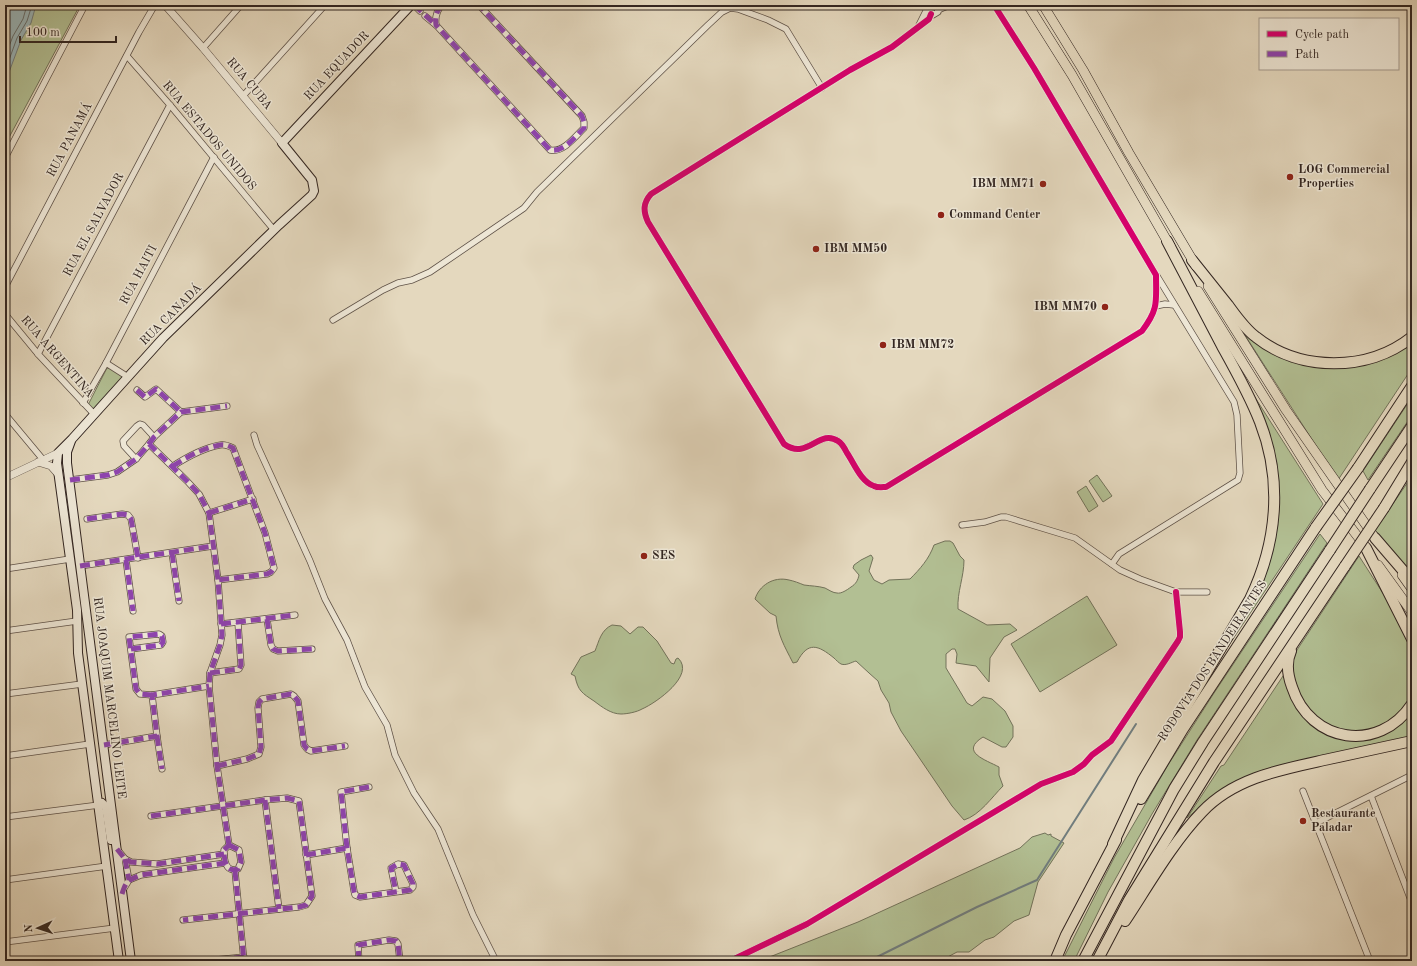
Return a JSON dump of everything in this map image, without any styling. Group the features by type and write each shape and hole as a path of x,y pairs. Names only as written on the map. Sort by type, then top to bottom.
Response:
{"highway":[{"path":"1028,5 1072,75 1167,242 1245,388 1260,421 1267,442 1273,479 1273,522 1268,553 1258,581 1250,599 1143,780 1113,844"},
{"path":"1043,5 1083,70 1129,153 1192,260 1286,410 1412,589"},
{"path":"1167,242 1322,490 1412,612"},
{"path":"1192,260 1245,327 1255,337 1266,345 1289,356 1313,363 1339,364 1354,362 1373,358 1387,352 1412,337"},
{"name":"RODOVIA DOS BANDEIRANTES","path":"1055,961 1066,935 1113,844 1183,729 1316,527 1358,468 1412,386"},
{"path":"1083,961 1174,789 1203,742 1412,426"},
{"path":"1097,961 1130,900 1214,762 1384,508 1412,462"},
{"path":"1376,538 1412,581"},
{"path":"1366,548 1412,639"},
{"path":"1304,626 1290,653 1288,674 1295,696 1302,709 1325,729 1341,735 1370,736 1394,724 1404,715 1412,704"},
{"path":"1097,961 1174,847 1202,811 1219,797 1237,786 1270,773 1412,740"}],"main road":[{"name":"RUA EQUADOR","path":"282,143 410,5"},
{"name":"RUA CUBA","path":"282,143 312,180"},
{"name":"RUA CANADÁ","path":"58,453 163,338 312,195 314,191 312,180"},
{"name":"RUA JOAQUIM MARCELINO LEITE","path":"72,439 67,452 70,480 131,961"},
{"name":"RUA JOAQUIM MARCELINO LEITE","path":"58,453 58,474 77,621 78,653 119,961"},
{"path":"84,701 90,703 97,700"},
{"path":"88,727 93,723 100,725"},
{"path":"98,804 102,803 106,807 110,838 117,849"},
{"path":"109,880 114,893 120,933 127,933"}],"street":[{"path":"5,158 85,5"},
{"name":"RUA PANAMÁ","path":"5,287 126,56 156,5"},
{"name":"RUA CUBA","path":"165,5 282,143"},
{"path":"203,48 241,5"},
{"path":"243,96 326,5"},
{"path":"414,5 420,11"},
{"path":"431,5 440,7 435,16 436,26"},
{"path":"425,16 436,26 550,150 560,150 584,128 582,116 479,5"},
{"path":"950,5 938,7 936,13 931,14 929,19 892,47 822,88 651,194 645,202 644,209 648,222 781,440 788,447 797,450 803,450 820,440 838,440 863,478 874,486 886,487 1142,331 1153,315 1156,306 1156,275"},
{"path":"994,5 1034,68 1156,275 1234,402 1237,415 1240,473 1238,480 1119,554 1112,564"},
{"path":"927,7 931,14"},
{"path":"918,27 927,7"},
{"path":"333,320 383,290 430,272 524,208 537,192 691,42 722,12 730,8 738,9 768,20 786,29 822,88"},
{"name":"RUA ESTADOS UNIDOS","path":"126,56 170,105 274,230"},
{"name":"RUA EL SALVADOR","path":"38,354 170,105"},
{"name":"RUA HAITI","path":"83,403 106,363 214,157"},
{"path":"1156,306 1165,304 1174,305"},
{"name":"RUA ARGENTINA","path":"5,314 38,354 94,414"},
{"path":"106,363 128,377"},
{"path":"137,390 145,397 156,389 181,412"},
{"path":"70,480 108,475 117,472 136,459 154,437 181,412 227,406"},
{"path":"5,414 43,462 51,466 58,474"},
{"path":"136,459 124,446 123,441 140,424 143,425 154,437"},
{"path":"254,435 257,445 310,561 325,599 347,640 365,687 387,725 396,755 414,793 438,829 470,909 496,961"},
{"path":"149,444 173,466 199,494 208,513 218,580 222,635 210,673 209,686 217,766 229,845"},
{"path":"173,466 191,455 221,444 233,448 265,532 274,568 267,574 218,580"},
{"name":"RUA CANADÁ","path":"5,478 43,462 58,453"},
{"path":"208,513 253,499"},
{"path":"87,519 122,514 128,515 131,519 138,558"},
{"path":"962,525 1006,517 1075,538 1120,570 1140,579 1176,592 1207,592"},
{"path":"80,566 213,546"},
{"path":"172,552 179,601"},
{"path":"5,569 70,559"},
{"path":"126,560 133,611"},
{"path":"730,961 807,924 1041,784 1068,774 1084,764 1092,755 1111,741 1178,642 1180,632 1176,592"},
{"path":"221,624 295,615"},
{"path":"267,618 271,645 273,649 278,651 312,649"},
{"path":"5,631 77,621"},
{"path":"210,673 239,669 241,665 238,623"},
{"path":"131,649 161,645 163,642 162,636 159,634 130,637 131,649 136,689 140,694 152,695 209,686"},
{"path":"5,694 82,684"},
{"path":"217,766 247,759 259,754 261,748 258,708 259,702 262,699 291,694 298,701 304,745 307,749 310,750 346,746"},
{"path":"152,695 162,769"},
{"path":"104,745 157,736"},
{"path":"5,756 90,744"},
{"path":"1316,823 1412,775"},
{"path":"369,787 341,792 347,848 355,895 360,897 396,892 410,890 413,887 413,884 404,865 400,864 392,868 396,892"},
{"path":"1303,791 1370,961"},
{"path":"1371,796 1412,903"},
{"path":"151,816 265,800 286,798 299,800 312,896 306,905 183,920"},
{"path":"265,800 279,909"},
{"path":"5,817 98,804"},
{"path":"229,845 224,850 225,863 230,869 235,870"},
{"path":"229,845 239,850 241,862 238,869 235,870"},
{"path":"306,855 347,848"},
{"path":"117,849 125,859 131,862 157,864 224,854"},
{"path":"125,859 129,880"},
{"path":"122,894 125,884 129,880 141,875 225,863"},
{"path":"5,880 107,866"},
{"path":"206,961 244,959 238,914 235,870"},
{"path":"5,942 115,928"},
{"path":"359,961 358,945 390,940 396,941 398,944 400,961"}],"green space":[{"path":"5,5 80,5 5,145"},
{"path":"1243,332 1323,367 1412,341 1412,368 1338,480"},
{"path":"107,368 110,368 122,376 122,378 97,409 92,410 88,405"},
{"path":"1249,388 1323,504 1227,648 1225,647 1256,593 1277,484"},
{"path":"1412,397 1412,415 1368,480 1363,471"},
{"path":"1097,475 1112,496 1103,502 1089,481"},
{"path":"1412,476 1412,576 1375,530"},
{"path":"1086,486 1098,506 1089,512 1077,492"},
{"path":"1320,534 1327,543 1197,740 1152,814 1108,892 1074,961 1062,961 1114,858 1168,765"},
{"path":"945,541 950,541 953,543 964,560 958,609 987,625 1010,624 1017,630 1004,637 990,658 989,682 976,666 956,663 957,654 955,649 952,649 946,654 946,668 967,703 972,706 983,697 992,699 1005,711 1013,726 1013,737 1006,747 1002,747 983,737 976,742 974,751 977,755 999,767 999,775 1003,786 980,810 970,818 964,820 952,806 901,731 878,681 856,661 841,664 823,650 814,647 805,651 797,662 793,663 780,635 776,616 770,613 755,599 763,586 778,579 795,581 804,585 822,587 836,593 842,592 853,586 857,580 859,575 853,568 854,565 871,555 873,558 869,571 874,580 882,584 889,580 910,579 924,564 934,545"},
{"path":"1359,556 1386,598 1407,636 1412,649 1412,691 1406,705 1389,722 1369,731 1347,731 1327,726 1316,718 1302,702 1292,671 1293,660 1297,650"},
{"path":"1087,596 1117,645 1040,692 1011,644"},
{"path":"612,625 621,626 630,634 638,627 643,627 657,641 671,663 674,664 678,658 682,665 682,672 672,688 648,706 632,713 617,714 603,708 581,691 575,676 571,674 581,657 595,651 603,633"},
{"path":"1285,673 1287,688 1301,712 1352,740 1412,709 1412,737 1263,770 1228,785 1187,818 1221,766 1224,765"},
{"path":"1045,833 1048,835 1051,834 1051,836 1064,843 1038,882 1029,915 1014,921 994,937 985,940 969,952 957,952 942,960 933,961 766,961 767,958 858,922 1020,848 1032,837"}],"water":[{"path":"5,5 36,5 31,23 21,40 5,83"}],"waterway":[{"path":"869,961 977,907 1037,880 1136,724"}],"marked path":[{"path":"414,5 436,25"},
{"path":"442,5 436,14 436,25 550,150 564,147 584,128 582,116 479,5"},
{"path":"137,390 145,397 156,389 181,412"},
{"path":"149,444 154,437 181,412 227,406"},
{"path":"70,480 108,475 117,472 136,459 149,444 199,494 209,513 218,580 222,635 210,673 209,686 217,766 229,845"},
{"path":"173,466 207,448 220,445 233,448 265,533 274,568 267,574 218,580"},
{"path":"209,513 253,499"},
{"path":"87,519 122,514 128,515 131,519 138,558"},
{"path":"80,566 213,546"},
{"path":"172,553 179,601"},
{"path":"126,560 133,611"},
{"path":"221,624 295,615"},
{"path":"267,619 273,649 278,651 312,649"},
{"path":"210,673 239,669 241,665 238,623"},
{"path":"131,649 161,645 163,642 162,636 159,634 129,637 136,689 140,694 152,695"},
{"path":"104,745 157,736 152,695 209,686"},
{"path":"217,766 247,759 259,754 261,747 258,708 259,702 262,699 291,694 298,701 304,745 307,749 311,751 345,746"},
{"path":"157,736 162,769"},
{"path":"369,787 341,792 347,848 355,895 360,897 410,890 413,887 413,884 404,865 398,864 391,868 396,892"},
{"path":"151,816 265,800 287,798 299,801 312,896 306,905 183,920"},
{"path":"265,800 279,909"},
{"path":"229,845 239,850 241,862 238,869 230,869 226,864 224,850 229,845"},
{"path":"306,855 347,848"},
{"path":"117,849 125,859 131,862 157,864 224,854"},
{"path":"125,859 129,880"},
{"path":"122,894 128,882 141,875 225,863"},
{"path":"235,871 244,961"},
{"path":"359,961 358,945 389,940 396,941 398,944 400,961"},
{"path":"204,961 244,957"}],"cycle path":[{"path":"931,14 929,19 892,47 850,70 651,194 645,204 645,214 648,222 784,444 792,448 800,449 825,438 831,438 838,441 841,443 865,481 876,487 886,487 1142,331 1154,310 1156,275 1034,68 994,5"},
{"path":"730,961 807,924 1041,784 1073,772 1084,764 1092,755 1111,741 1178,641 1180,632 1176,592"}],"place":[{"name":"LOG Commercial Properties","path":"1290,177"},
{"name":"IBM MM71","path":"1043,184"},
{"name":"Command Center","path":"941,215"},
{"name":"IBM MM50","path":"816,249"},
{"name":"IBM MM70","path":"1105,307"},
{"name":"IBM MM72","path":"883,345"},
{"name":"SES","path":"644,556"},
{"name":"Restaurante Paladar","path":"1303,821"}]}
